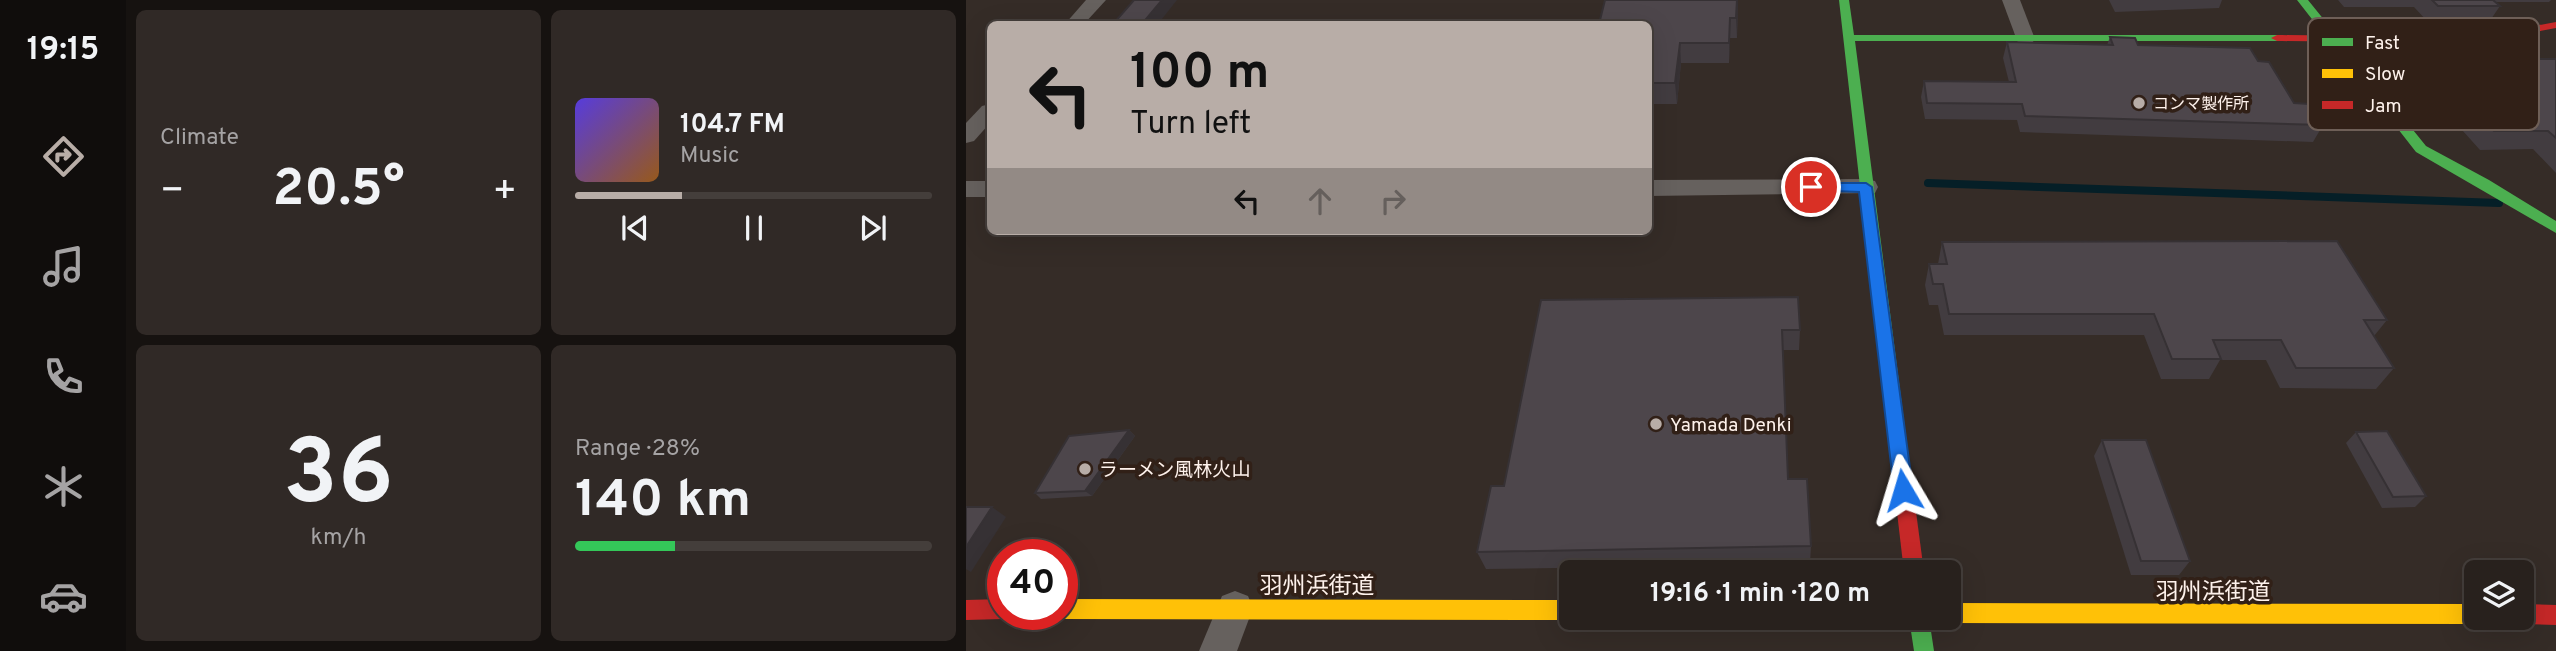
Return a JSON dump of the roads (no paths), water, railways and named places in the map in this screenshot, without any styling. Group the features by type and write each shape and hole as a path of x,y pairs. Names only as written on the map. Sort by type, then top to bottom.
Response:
{"street":[{"path":"1077,21 1097,0"},
{"path":"1844,0 1913,560"},
{"path":"2011,0 2025,39"},
{"path":"2302,0 2316,18"},
{"path":"1849,38 2308,39"},
{"path":"966,136 987,113"},
{"path":"2406,130 2421,149 2484,183 2556,228"},
{"path":"1652,188 1866,187"},
{"path":"966,189 987,189"},
{"path":"1218,651 1235,608"},
{"path":"966,610 987,609"},
{"name":"羽州浜街道","path":"1078,609 1559,610"},
{"name":"羽州浜街道","path":"1961,612 2464,614"},
{"path":"2534,614 2556,615"},
{"path":"1921,630 1924,651"}],"waterway":[{"path":"1928,183 2499,203"}],"place":[{"name":"コンマ製作所","path":"2139,103"},
{"name":"Yamada Denki","path":"1656,424"},
{"name":"ラーメン風林火山","path":"1085,469"}]}
